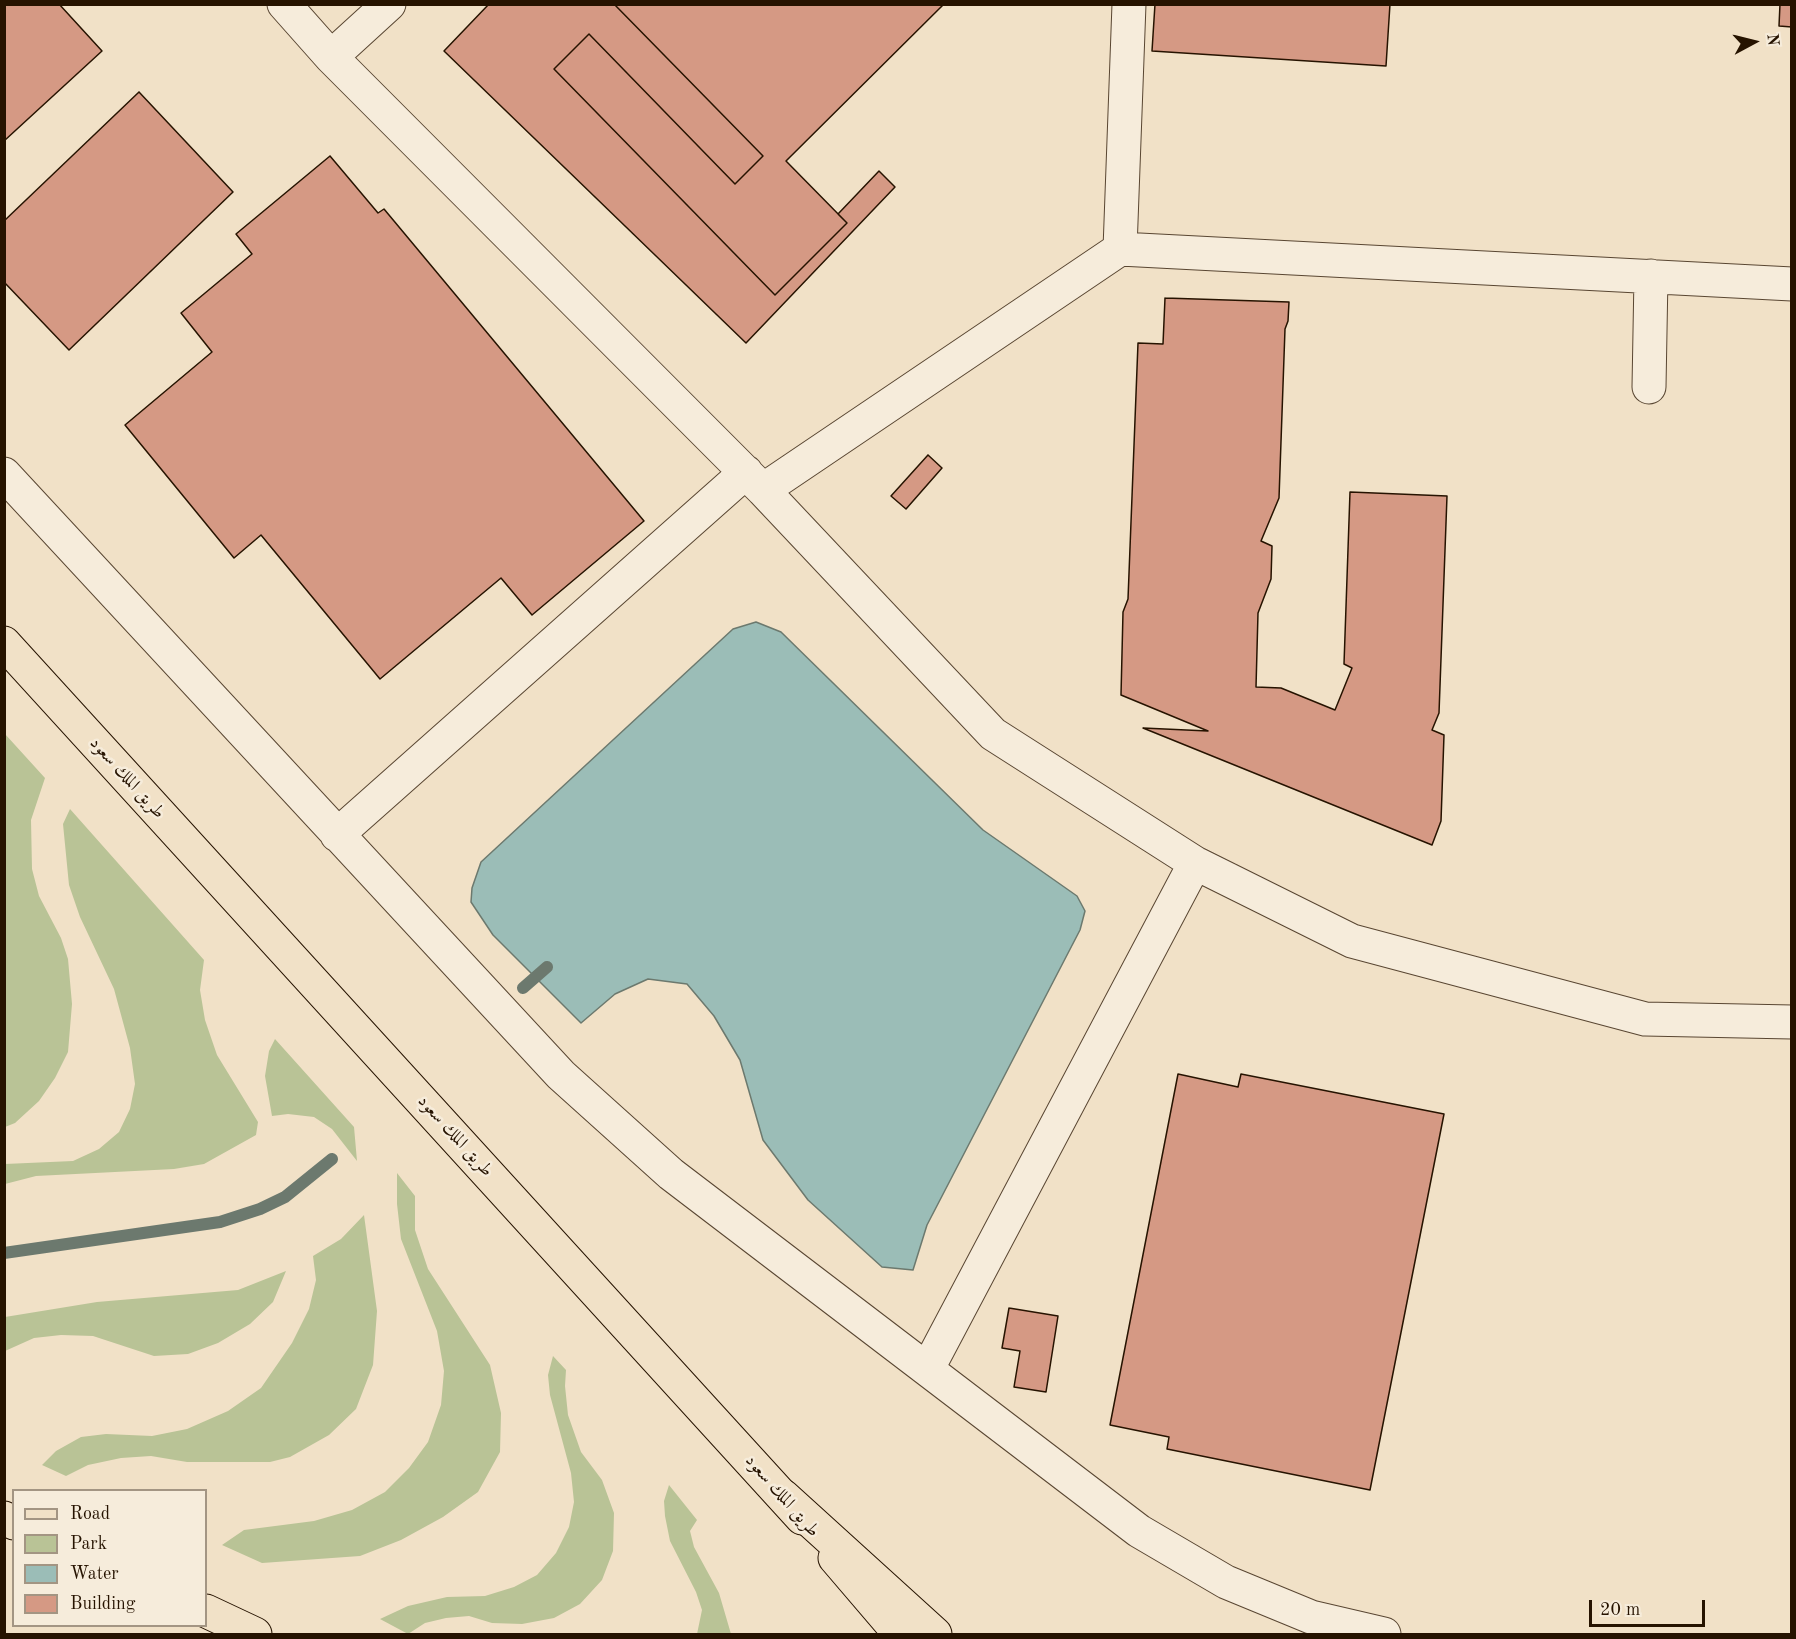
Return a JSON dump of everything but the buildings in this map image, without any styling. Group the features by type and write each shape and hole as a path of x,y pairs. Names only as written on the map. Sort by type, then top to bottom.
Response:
{"main road":[{"name":"طريق الملك سعود","path":"4,643 783,1496 900,1635"},
{"path":"783,1496 935,1635"},
{"path":"207,1611 255,1635"}],"street":[{"path":"284,4 332,57 754,481 993,734 1195,863 1352,941 1645,1019 1791,1022"},
{"path":"332,57 389,4"},
{"path":"1120,249 1130,4"},
{"path":"337,835 754,481 1120,249 1791,284"},
{"path":"1649,387 1651,276"},
{"path":"4,474 561,1075 662,1167 1139,1531 1226,1582 1311,1617 1384,1635"},
{"path":"928,1368 1195,863"}],"green space":[{"path":"5,734 45,778 31,820 32,869 39,896 61,938 68,959 72,1004 68,1052 55,1078 39,1101 15,1123 5,1127"},
{"path":"70,809 204,960 200,990 205,1020 217,1055 258,1122 256,1135 204,1164 174,1169 36,1176 5,1184 5,1164 73,1161 99,1149 119,1132 130,1109 135,1084 130,1048 114,989 80,917 69,885 63,824"},
{"path":"275,1039 354,1127 357,1161 332,1129 314,1117 288,1114 272,1116 265,1076 269,1051"},
{"path":"397,1173 415,1196 415,1230 428,1269 490,1365 501,1413 500,1452 478,1492 443,1517 401,1540 360,1556 262,1563 222,1545 244,1530 314,1521 352,1510 385,1492 409,1468 428,1442 441,1405 444,1371 437,1331 401,1239 397,1204"},
{"path":"364,1215 377,1311 373,1365 356,1409 329,1435 290,1457 270,1462 187,1462 151,1456 121,1458 88,1465 66,1476 42,1465 56,1451 81,1437 106,1434 152,1436 187,1429 228,1411 261,1388 292,1343 309,1309 316,1280 313,1256 341,1239"},
{"path":"286,1271 273,1302 250,1324 218,1343 188,1354 154,1356 93,1336 61,1335 34,1338 5,1351 5,1317 97,1302 238,1290"},
{"path":"553,1356 566,1370 568,1415 581,1452 602,1480 614,1513 613,1551 602,1580 580,1604 554,1618 522,1624 492,1623 469,1616 446,1618 425,1623 408,1634 380,1619 408,1606 447,1597 485,1596 514,1587 537,1575 556,1553 569,1527 574,1502 571,1473 550,1395 548,1375"},
{"path":"669,1485 697,1520 690,1531 694,1547 719,1593 731,1634 697,1634 702,1610 696,1592 670,1541 665,1516 664,1501"}],"water":[{"path":"756,622 781,632 983,830 1077,896 1085,911 1080,930 927,1225 913,1270 882,1267 808,1200 763,1140 740,1060 714,1016 687,984 648,979 615,994 581,1023 493,935 471,902 472,888 481,862 733,629"}],"waterway":[{"path":"523,988 547,967"},
{"path":"4,1253 220,1222 260,1209 285,1197 332,1159"}]}
